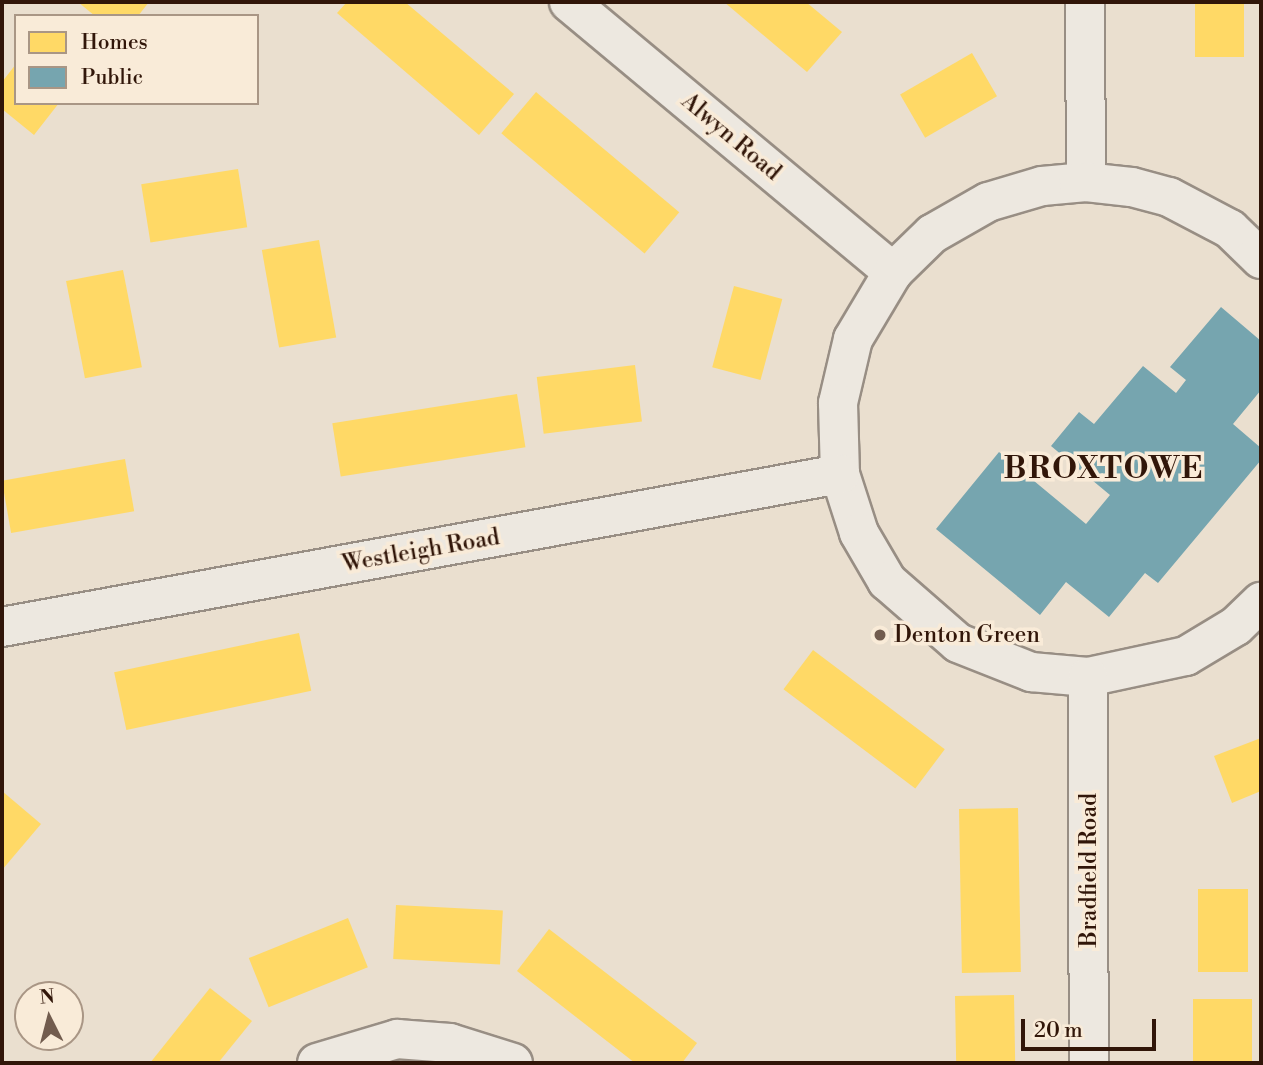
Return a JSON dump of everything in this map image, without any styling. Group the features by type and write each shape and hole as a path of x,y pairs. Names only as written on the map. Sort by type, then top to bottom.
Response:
{"street":[{"name":"Alwyn Road","path":"569,2 893,272"},
{"path":"1085,2 1086,183"},
{"path":"1261,259 1230,229 1169,197 1131,187 1086,183 1042,186 988,202 932,234 893,272 853,339 838,403 840,474 859,533 887,581 958,643 1031,672 1088,677 1186,656 1236,626 1261,602"},
{"name":"Westleigh Road","path":"2,627 840,474"},
{"name":"Bradfield Road","path":"1088,677 1089,1063"},
{"path":"317,1063 397,1039 450,1043 513,1063"}],"building: Homes":[{"path":"78,2 149,2 140,14 93,14"},
{"path":"347,2 405,2 514,94 479,135 337,13"},
{"path":"724,2 806,2 842,32 807,72"},
{"path":"1195,2 1244,2 1244,57 1195,57"},
{"path":"972,53 997,96 925,138 900,94"},
{"path":"14,67 14,105 57,105 34,135 2,109 2,82"},
{"path":"536,92 679,212 645,254 501,133"},
{"path":"238,169 247,227 150,243 141,184"},
{"path":"319,240 336,337 279,348 262,250"},
{"path":"123,270 142,367 85,378 66,281"},
{"path":"734,286 782,299 761,380 712,367"},
{"path":"635,365 642,422 544,434 537,377"},
{"path":"517,394 525,447 341,477 332,423"},
{"path":"125,459 134,511 11,533 2,481"},
{"path":"299,633 311,691 126,730 114,672"},
{"path":"813,650 945,749 915,788 784,689"},
{"path":"1261,738 1261,791 1232,803 1214,756"},
{"path":"2,791 41,824 2,870"},
{"path":"1018,808 1021,972 962,973 959,809"},
{"path":"1198,889 1248,889 1248,972 1198,972"},
{"path":"396,905 503,911 500,965 393,959"},
{"path":"348,918 368,967 269,1007 249,958"},
{"path":"549,929 697,1043 682,1063 635,1063 517,971"},
{"path":"210,988 252,1021 218,1063 150,1063"},
{"path":"1014,995 1015,1063 956,1063 955,996"},
{"path":"1193,999 1252,999 1252,1063 1193,1063"}],"building: Public":[{"path":"1221,307 1261,341 1261,390 1233,424 1261,448 1261,460 1158,583 1145,573 1109,617 1066,582 1040,615 936,529 999,452 1086,524 1110,495 1051,446 1079,412 1094,424 1143,366 1176,393 1186,380 1170,367"}],"place":[{"name":"Denton Green","path":"880,635"}],"district":[{"name":"BROXTOWE","path":"1104,469"}]}
